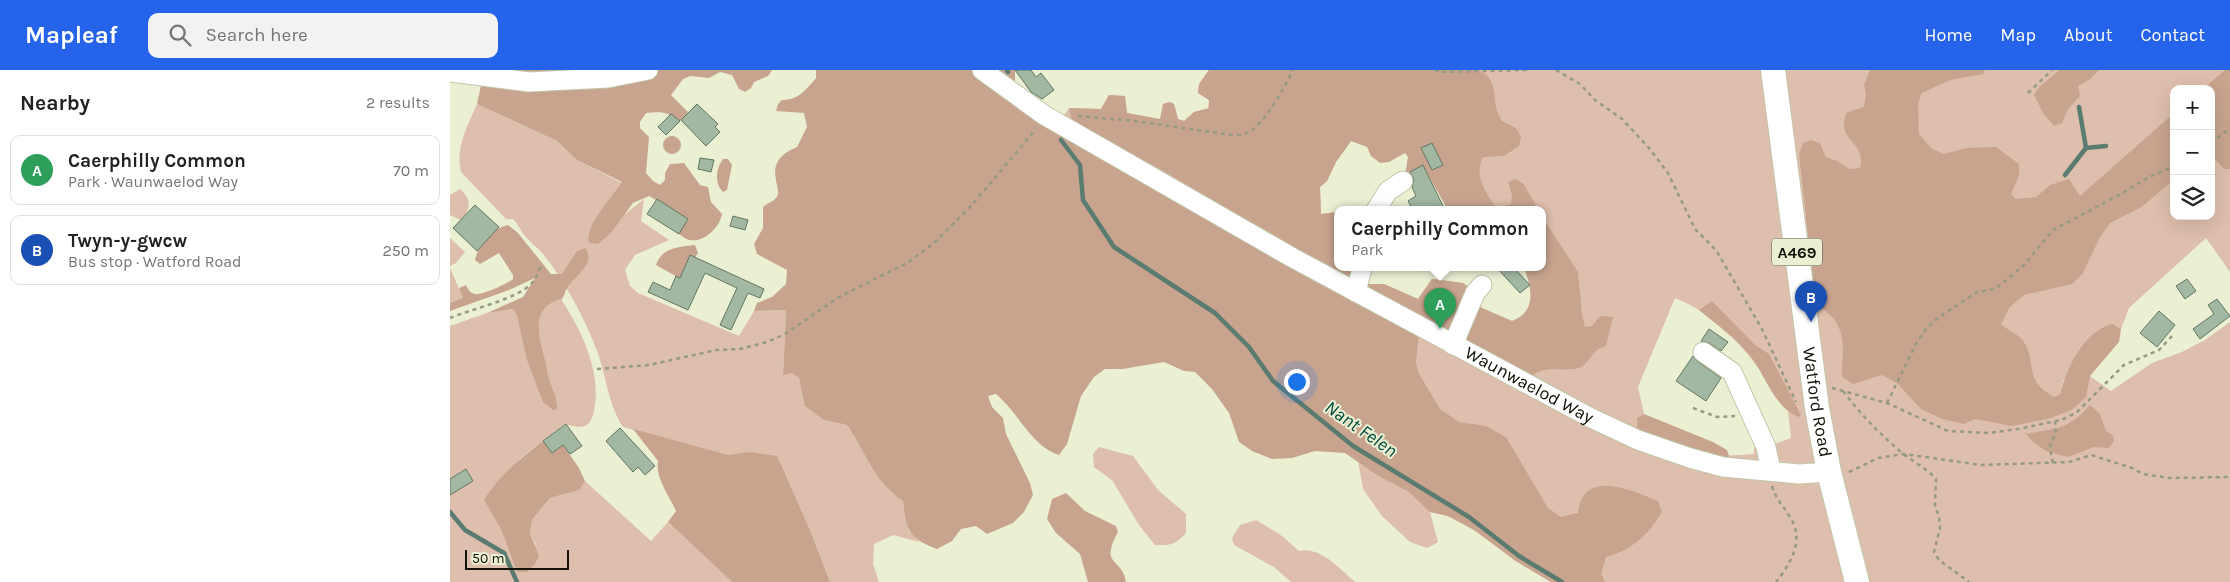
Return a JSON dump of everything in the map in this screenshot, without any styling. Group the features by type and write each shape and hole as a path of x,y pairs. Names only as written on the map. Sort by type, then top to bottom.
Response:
{"main road":[{"name":"Watford Road","path":"1773,70 1814,384 1837,472 1857,582"}],"street":[{"path":"450,72 528,82 608,78 648,70"},
{"name":"Waunwaelod Way","path":"982,70 1048,117 1356,292 1591,418 1638,440 1723,467 1799,474 1837,472"},
{"path":"1379,206 1388,191 1403,181"},
{"path":"1356,292 1361,271"},
{"path":"1452,345 1475,293 1482,285"},
{"path":"1703,352 1732,372 1766,447 1771,471"}],"path":[{"path":"597,369 650,365 716,350 740,349 767,342 785,334 839,297 909,262 935,242 971,206 1048,117 1059,115 1086,116 1241,135 1248,133 1256,127 1272,108 1292,70"},
{"path":"1435,70 1440,72 1530,70"},
{"path":"1556,70 1580,84 1595,100 1622,119 1649,148 1668,173 1695,229 1716,250 1762,329 1799,406"},
{"path":"2028,93 2052,70"},
{"path":"2215,140 2230,128"},
{"path":"1887,403 1917,342 1938,318 1976,292 1995,289 2024,265 2053,230 2147,178 2170,168"},
{"path":"450,318 522,291 536,278 542,263"},
{"path":"1814,384 1887,403 1948,431 1988,433 2018,430 2054,422 2076,412 2124,365 2159,350 2173,335"},
{"path":"1842,390 1872,427 1936,479 1935,505 1940,528 1934,552 1938,560 1969,582"},
{"path":"1693,408 1716,417 1752,415"},
{"path":"2053,463 2049,450 2051,440 2056,434 2054,422"},
{"path":"1837,472 1851,472 1878,458 1904,454 1981,465 2069,462 2090,455 2132,468 2143,474 2169,478 2230,477"},
{"path":"1771,471 1772,488 1778,502 1796,528 1798,539 1785,571 1776,582"}],"shaded area":[{"path":"450,70 772,70 768,76 754,82 751,88 745,92 739,89 732,75 720,72 709,78 691,76 683,79 671,95 688,112 680,121 668,114 656,112 646,113 640,122 640,128 649,137 646,173 653,181 660,185 665,180 665,173 670,164 684,163 700,185 708,187 711,202 722,214 715,229 701,239 689,240 684,238 679,234 688,219 649,196 633,203 610,234 598,244 589,243 591,228 600,211 622,182 577,160 557,141 477,104 483,76"},
{"path":"816,70 1015,70 1015,87 1419,333 1416,362 1418,372 1440,409 1459,422 1486,426 1506,437 1548,508 1561,517 1578,513 1582,499 1589,491 1598,487 1609,486 1622,488 1658,501 1662,512 1651,528 1631,546 1606,557 1601,574 1605,582 1551,582 1516,561 1474,530 1448,516 1430,512 1409,492 1377,475 1345,453 1315,451 1292,458 1272,459 1252,451 1239,442 1229,413 1212,389 1195,372 1184,371 1164,362 1123,369 1105,369 1094,377 1081,396 1067,444 1059,455 1049,451 1040,444 996,394 988,396 992,407 1003,418 1006,434 1030,483 1033,495 1024,512 1013,523 987,534 976,526 961,529 952,541 937,549 927,545 911,532 906,520 903,501 884,485 877,476 847,425 824,420 805,406 799,378 792,373 783,375 786,310 754,311 757,303 772,297 786,284 787,270 757,254 754,244 763,228 763,207 775,199 778,194 775,175 779,160 785,153 797,147 807,127 804,113 776,111 778,104 782,100 788,100 801,94 808,87 816,78"},
{"path":"1209,70 2230,70 2230,272 2206,238 2129,308 2121,329 2112,325 2063,381 2060,394 2054,397 2044,392 2056,409 2090,376 2111,391 2152,363 2182,352 2205,340 2230,322 2230,582 1551,582 1514,560 1475,530 1442,514 1430,512 1438,542 1427,548 1410,542 1382,516 1363,489 1358,461 1345,453 1054,129 1069,108 1101,109 1109,95 1125,96 1127,113 1160,119 1163,104 1170,102 1174,104 1178,119 1184,121 1194,112 1208,109 1209,100 1198,93 1199,84","holes":["1675,298 1701,311 1724,329 1762,373 1780,402 1788,411 1791,438 1766,447 1754,447 1754,454 1722,456 1647,427 1638,387"]},
{"path":"1209,70 1478,70 1491,80 1496,109 1502,121 1516,128 1521,137 1519,146 1504,156 1483,157 1480,164 1480,176 1484,188 1495,206 1446,206 1423,166 1405,175 1408,157 1405,153 1389,162 1380,163 1371,156 1367,147 1351,141 1336,162 1327,181 1320,187 1321,214 1334,212 1334,271 1354,271 1352,280 1346,279 1165,172 1072,120 1069,108 1101,109 1109,95 1125,96 1127,113 1160,119 1163,104 1170,102 1174,104 1178,119 1184,121 1194,112 1209,108 1209,100 1198,93 1199,84"},
{"path":"1870,70 1985,70 1983,74 1950,80 1922,93 1918,103 1919,134 1932,149 1944,154 1966,148 1996,147 2019,164 2019,176 2011,194 2016,199 2036,197 2050,185 2069,179 2080,196 2170,117 2170,182 2143,206 2110,223 2100,237 2083,273 2072,284 2024,295 2010,307 2001,324 2019,336 2023,341 2030,356 2034,377 2044,391 2054,397 2060,394 2067,373 2085,343 2102,328 2112,324 2121,329 2119,342 2090,376 2086,397 2073,409 2051,418 2012,426 1975,419 1964,424 1942,419 1921,409 1897,383 1882,375 1853,384 1842,377 1843,348 1841,334 1834,319 1815,299 1799,154 1803,143 1811,140 1820,143 1826,157 1837,161 1849,169 1860,168 1861,159 1859,152 1848,136 1844,123 1846,113 1864,107 1866,94 1864,85"},
{"path":"2059,70 2099,70 2089,80 2078,86 2080,96 2068,109 2062,123 2054,126 2043,113 2034,95 2038,88"},
{"path":"2225,70 2230,70 2230,169 2224,169 2215,161 2215,85 2208,85"},
{"path":"477,104 557,141 577,160 622,183 590,242 644,199 641,221 669,240 635,255 625,270 630,286 638,293 739,336 754,311 786,310 783,374 792,373 799,378 806,406 824,420 847,425 877,476 903,501 909,531 919,542 893,535 874,544 873,564 879,582 830,582 812,535 749,452 728,456 623,427 614,408 592,338 574,301 559,277 543,254 524,235 513,219 506,219 461,172 461,145 466,128"},
{"path":"668,136 676,136 681,141 679,152 668,154 663,149 663,141"},
{"path":"723,159 728,159 732,165 727,190 723,192 718,184 717,176"},
{"path":"1515,179 1524,184 1536,206 1505,206 1511,204 1512,195 1508,182"},
{"path":"460,189 467,197 469,204 467,212 461,220 450,215 450,195"},
{"path":"1546,223 1578,272 1585,327 1592,326 1600,316 1613,317 1606,346 1596,351 1580,367 1575,369 1544,370 1534,375 1531,379 1371,294 1365,284 1384,284 1418,299 1432,279 1463,283 1469,287 1472,301 1482,308 1512,321 1526,312 1530,298 1529,283 1525,271 1546,271"},
{"path":"508,225 518,233 551,274 562,274 577,251 585,248 588,254 586,265 570,283 562,299 551,303 544,309 540,317 539,335 548,375 556,398 557,409 553,410 543,402 527,360 517,315 513,309 487,313 523,297 535,278 509,290 450,311 450,303 463,298 459,288 466,285 470,292 478,294 494,289 513,279 513,275 499,253 480,264 475,260 479,249 487,238 492,233"},
{"path":"450,238 465,252 456,263 450,266"},
{"path":"695,245 698,253 681,279 656,265 667,251 677,247"},
{"path":"450,268 463,298 450,303"},
{"path":"551,284 570,313 592,363 596,398 593,415 589,423 582,427 565,424 522,457 491,489 537,547 530,533 532,520 550,498 578,490 585,481 651,541 668,522 732,582 450,582 450,326 487,313 513,309"},
{"path":"1712,301 1755,345 1769,354 1801,415 1799,417 1790,413 1776,398 1749,354 1699,310"},
{"path":"2090,405 2100,414 2106,431 2113,435 2114,441 2109,448 2094,447 2068,457 2046,451 2033,442 2026,434 2054,429 2068,424"},
{"path":"1644,414 1713,442 1727,450 1729,456 1722,460 1642,432 1637,427 1637,418"},
{"path":"633,429 728,455 749,452 777,456 812,535 830,582 732,582 668,522 676,511 663,486 659,474 658,461"},
{"path":"543,441 552,453 563,445 579,468 585,481 579,490 550,498 532,520 530,533 539,556 535,564 527,572 517,572 502,531 484,500 503,475"},
{"path":"1099,447 1133,456 1158,490 1186,514 1186,533 1182,537 1172,544 1155,545 1139,525 1112,480 1094,467 1093,454"},
{"path":"1066,493 1085,511 1116,526 1118,532 1113,543 1111,557 1124,574 1126,582 1088,582 1080,554 1056,533 1047,519 1052,499"},
{"path":"1256,520 1282,536 1299,551 1307,550 1322,555 1355,582 1291,582 1274,567 1234,545 1232,538 1240,525"}],"building":[{"path":"1015,70 1031,70 1036,77 1041,73 1054,90 1042,99 1031,92"},
{"path":"697,104 718,124 715,127 720,132 706,146 681,120"},
{"path":"671,114 680,121 666,135 658,127"},
{"path":"1432,143 1443,165 1432,170 1421,148"},
{"path":"700,158 714,160 711,172 698,169"},
{"path":"1423,165 1443,206 1411,206 1408,201 1416,196 1412,187 1414,180 1410,172"},
{"path":"657,199 688,219 679,234 647,214"},
{"path":"475,205 499,227 477,251 453,228"},
{"path":"733,216 748,220 745,230 730,226"},
{"path":"690,255 764,289 760,298 748,293 731,330 720,325 737,288 705,273 688,310 648,292 653,282 670,290 676,276 680,278"},
{"path":"1500,271 1517,271 1530,285 1520,293"},
{"path":"2187,279 2196,291 2185,299 2176,286"},
{"path":"2217,299 2230,316 2200,339 2193,329 2214,314 2208,305"},
{"path":"2159,311 2175,325 2157,347 2140,333"},
{"path":"1709,329 1728,342 1721,351 1709,343 1701,341"},
{"path":"1693,356 1721,378 1706,401 1676,381"},
{"path":"566,424 582,446 570,454 563,445 552,453 543,441"},
{"path":"620,428 655,466 645,475 638,467 633,472 606,441"},
{"path":"466,469 473,481 450,495 450,479"}],"waterway":[{"path":"2065,175 2086,148 2079,107"},
{"name":"Nant Felen","path":"1061,140 1080,165 1083,200 1114,247 1215,313 1249,347 1273,381 1353,446 1469,517 1519,556 1562,582"},
{"path":"2086,148 2106,146"},
{"path":"450,512 465,530 504,553 517,582"}],"place":[{"name":"Twyn-y-gwcw","path":"1811,322"},
{"name":"Caerphilly Common","path":"1440,329"}]}
